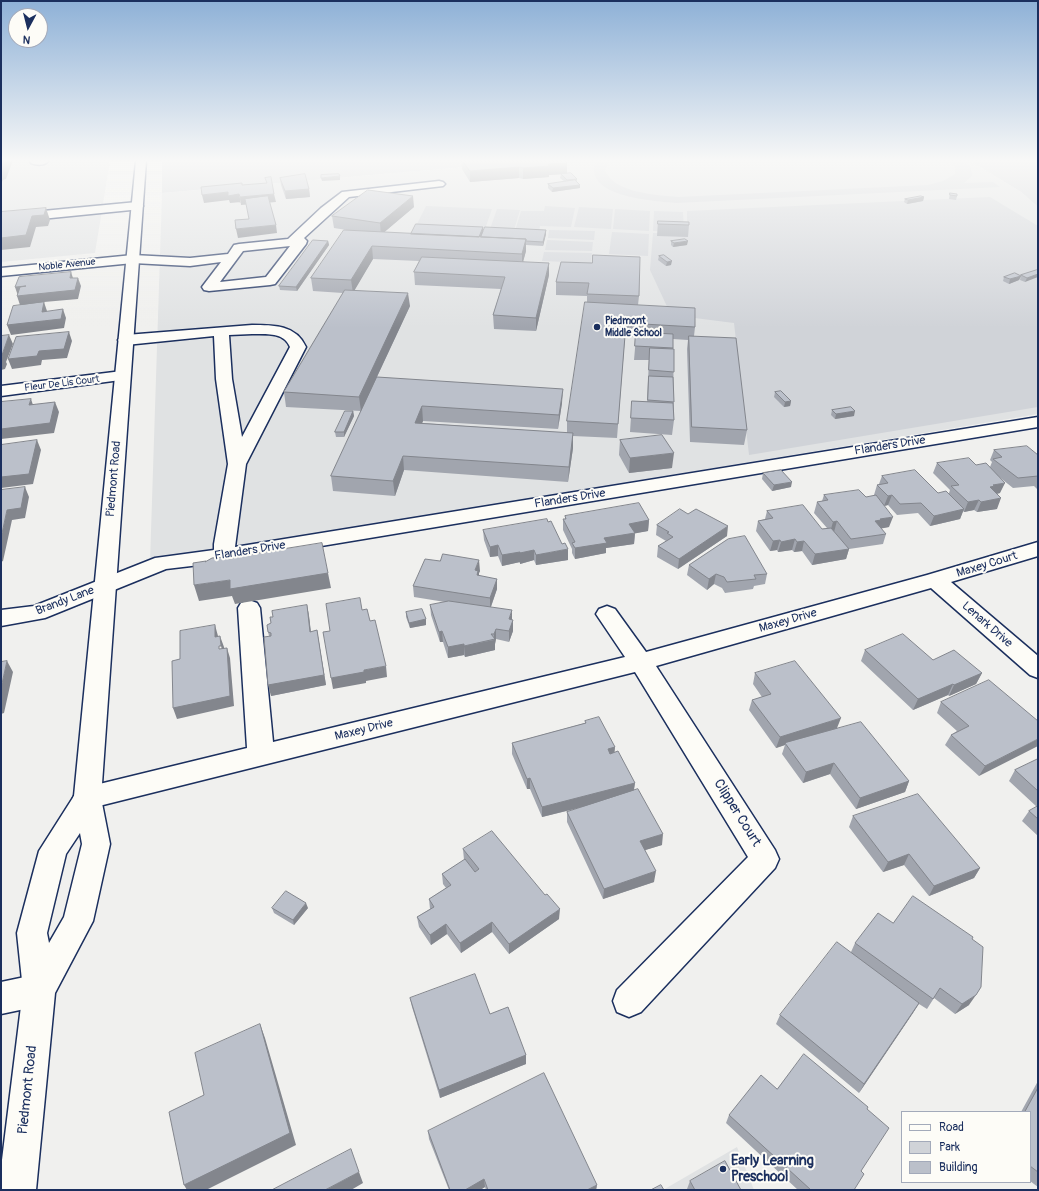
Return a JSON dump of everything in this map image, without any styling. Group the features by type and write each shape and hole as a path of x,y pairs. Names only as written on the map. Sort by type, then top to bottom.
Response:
{"street":[{"path":"1,219 26,217"},
{"name":"Piedmont Road","path":"39,990 78,921 96,844 87,798 136,217"},
{"path":"292,242 319,217"},
{"path":"301,242 270,281 209,287 232,257 239,248 301,242"},
{"name":"Noble Avenue","path":"1,272 133,259 190,262 232,257"},
{"path":"126,340 253,329 274,330 292,335 298,342 298,347 237,464"},
{"path":"220,331 224,379 237,464 224,544 225,555"},
{"name":"Fleur De Lis Court","path":"1,391 122,376"},
{"name":"Flanders Drive","path":"105,585 162,563 225,555 1038,422"},
{"name":"Maxey Court","path":"935,580 1038,549"},
{"name":"Maxey Drive","path":"87,798 641,662 935,580"},
{"name":"Lenark Drive","path":"935,580 1038,669"},
{"name":"Brandy Lane","path":"1,618 36,613 105,585"},
{"path":"249,608 261,756"},
{"path":"607,614 641,662"},
{"name":"Clipper Court","path":"629,1001 765,859 641,662"},
{"name":"Piedmont Road","path":"17,1190 39,990 32,933 53,851 87,798"},
{"path":"1,998 39,990"}],"shaded area":[{"path":"1,217 101,217 95,253 1,262"},
{"name":"Piedmont Middle School","path":"161,217 1038,217 1038,414 150,562"},
{"name":"Early Learning Preschool","path":"737,1147 754,1190 663,1190"}],"green space":[{"path":"421,217 489,217 485,229 416,226"},
{"path":"494,217 518,217 514,230 490,229"},
{"path":"519,217 573,217 571,227 540,226 539,232 515,231"},
{"path":"577,217 612,217 611,229 574,227"},
{"path":"614,217 650,217 649,231 613,229"},
{"path":"654,217 683,217 684,232 653,231"},
{"path":"687,217 1022,217 1038,226 1038,407 749,455 734,323 671,315 650,270 653,233 687,234"},
{"path":"549,230 595,231 594,240 548,238"},
{"path":"612,232 649,234 648,256 609,254"},
{"path":"547,240 593,242 592,251 545,250"},
{"path":"544,252 592,253 591,263 542,261"}],"building":[{"path":"1,217 32,217 26,235 1,238"},
{"path":"249,217 274,217 276,225 236,229 235,220 249,219"},
{"path":"336,217 388,217 380,223"},
{"path":"658,221 689,222 689,225 658,224"},
{"path":"416,224 483,227 479,237 411,234"},
{"path":"485,227 546,230 543,242 526,241 526,239 481,237"},
{"path":"344,230 526,239 522,254 372,246 351,280 311,278"},
{"path":"685,239 688,241 674,243 671,241"},
{"path":"313,240 328,241 296,287 279,286"},
{"path":"593,255 640,257 639,296 587,294 589,283 556,282 561,262 592,263"},
{"path":"664,255 672,261 667,262 659,256"},
{"path":"422,257 549,263 536,318 493,315 505,277 414,272"},
{"path":"1037,270 1038,274 1027,278 1021,275"},
{"path":"71,272 70,278 78,278 75,290 17,296 20,287 26,286 15,287 19,277"},
{"path":"1015,273 1021,276 1010,279 1004,277"},
{"path":"345,290 408,293 359,397 284,392"},
{"path":"44,302 42,312 63,309 61,319 7,325 13,306"},
{"path":"585,302 695,308 695,327 626,323 618,424 567,421"},
{"path":"69,332 64,349 39,351 37,356 8,359 16,337"},
{"path":"636,332 673,334 673,348 635,346"},
{"path":"9,335 2,355 3,354 1,360 1,336"},
{"path":"689,336 736,338 747,430 692,427"},
{"path":"650,348 674,349 674,372 649,370"},
{"path":"649,376 673,377 674,402 648,400"},
{"path":"377,377 563,389 559,415 422,406 415,423 573,433 569,467 403,456 393,481 331,476"},
{"path":"781,391 791,401 785,402 775,392"},
{"path":"31,399 29,405 55,402 50,423 1,429 1,402"},
{"path":"632,401 673,403 674,420 631,418"},
{"path":"851,407 855,411 836,414 832,410"},
{"path":"345,411 353,411 344,432 335,432"},
{"path":"662,435 674,453 630,458 620,440"},
{"path":"37,440 29,474 1,477 1,445"},
{"path":"1027,446 1038,455 1038,476 1018,478 993,459 1002,457 994,450"},
{"path":"969,458 976,465 986,463 1005,483 990,487 1001,498 981,502 979,500 968,502 951,486 959,485 937,463"},
{"path":"781,470 792,482 774,485 763,473"},
{"path":"915,470 938,493 946,491 964,509 934,516 921,503 900,504 892,495 888,496 877,485 888,483 882,476"},
{"path":"25,487 21,508 7,510 1,538 1,490"},
{"path":"859,490 866,497 876,495 893,517 875,521 886,534 851,539 837,521 833,522 817,502 828,500 824,495"},
{"path":"639,503 649,520 629,524 635,533 604,538 607,543 575,548 572,543 575,542 563,519 566,519 565,516"},
{"path":"803,505 822,529 831,528 849,549 815,554 804,541 797,542 795,539 781,542 780,540 773,541 758,521 773,518 767,511"},
{"path":"680,509 688,514 696,509 728,526 679,559 658,546 673,537 667,533 669,532 657,525"},
{"path":"547,519 548,522 551,521 562,544 565,543 568,549 536,555 534,550 502,555 498,545 490,547 483,530"},
{"path":"745,536 767,574 754,575 756,579 727,582 724,577 716,574 709,579 689,565 728,539"},
{"path":"322,543 328,573 230,589 230,580 194,585 193,563 206,561 205,562 212,558 226,558"},
{"path":"443,554 479,560 475,570 478,571 477,575 497,579 490,598 413,586 425,559 440,561"},
{"path":"360,598 362,610 367,609 370,621 375,620 386,666 331,678 323,632 330,631 326,604"},
{"path":"449,601 512,610 509,619 513,620 509,631 496,629 494,634 491,634 495,639 464,646 464,644 448,647 442,631 439,632 430,605"},
{"path":"307,605 310,632 317,630 324,675 268,685 264,637 271,636 271,633 268,632 267,625 271,623 270,617 273,617 272,611"},
{"path":"422,609 426,619 409,623 406,612"},
{"path":"215,625 215,637 220,636 221,646 219,646 219,649 227,648 230,696 173,708 172,661 180,659 180,631"},
{"path":"903,634 933,660 954,650 982,673 918,699 865,650"},
{"path":"7,661 1,688 1,662"},
{"path":"795,661 841,718 780,737 752,700 771,694 755,673"},
{"path":"989,680 1038,721 1038,739 985,766 951,735 969,726 941,702"},
{"path":"599,717 615,747 608,749 610,754 618,751 635,783 542,807 530,778 527,779 512,743 586,723 585,721"},
{"path":"861,722 909,781 860,798 834,763 806,772 785,743"},
{"path":"1038,759 1038,791 1015,770"},
{"path":"638,789 663,834 640,841 656,871 604,889 567,812"},
{"path":"918,794 980,868 934,886 909,854 888,862 853,816"},
{"path":"1038,806 1038,819 1029,811"},
{"path":"492,831 545,895 547,894 560,909 509,944 492,922 460,943 446,924 430,935 417,917 434,907 429,899 451,885 442,874 465,859 475,872 479,869 463,849"},
{"path":"286,891 306,903 293,920 272,908"},
{"path":"913,896 973,937 972,939 983,947 981,987 976,995 962,1004 940,988 933,999 855,943 878,913 893,923"},
{"path":"837,942 919,1003 864,1084 780,1015"},
{"path":"475,974 490,1014 508,1007 526,1055 439,1090 410,998"},
{"path":"260,1024 290,1133 184,1185 169,1112 204,1095 195,1053"},
{"path":"804,1054 868,1107 867,1109 889,1128 861,1171 864,1174 854,1190 811,1190 729,1115 761,1075 777,1089"},
{"path":"544,1073 597,1185 587,1190 488,1190 484,1179 465,1190 450,1190 428,1131"},
{"path":"1038,1088 1038,1172 1031,1167 1031,1111 1026,1111"},
{"path":"351,1149 359,1172 325,1190 272,1190"},
{"path":"725,1161 741,1190 695,1190 690,1181"},
{"path":"661,1185 664,1190 651,1190"}],"place":[{"name":"Piedmont Middle School","path":"597,327"},
{"name":"Early Learning Preschool","path":"723,1169"}]}
